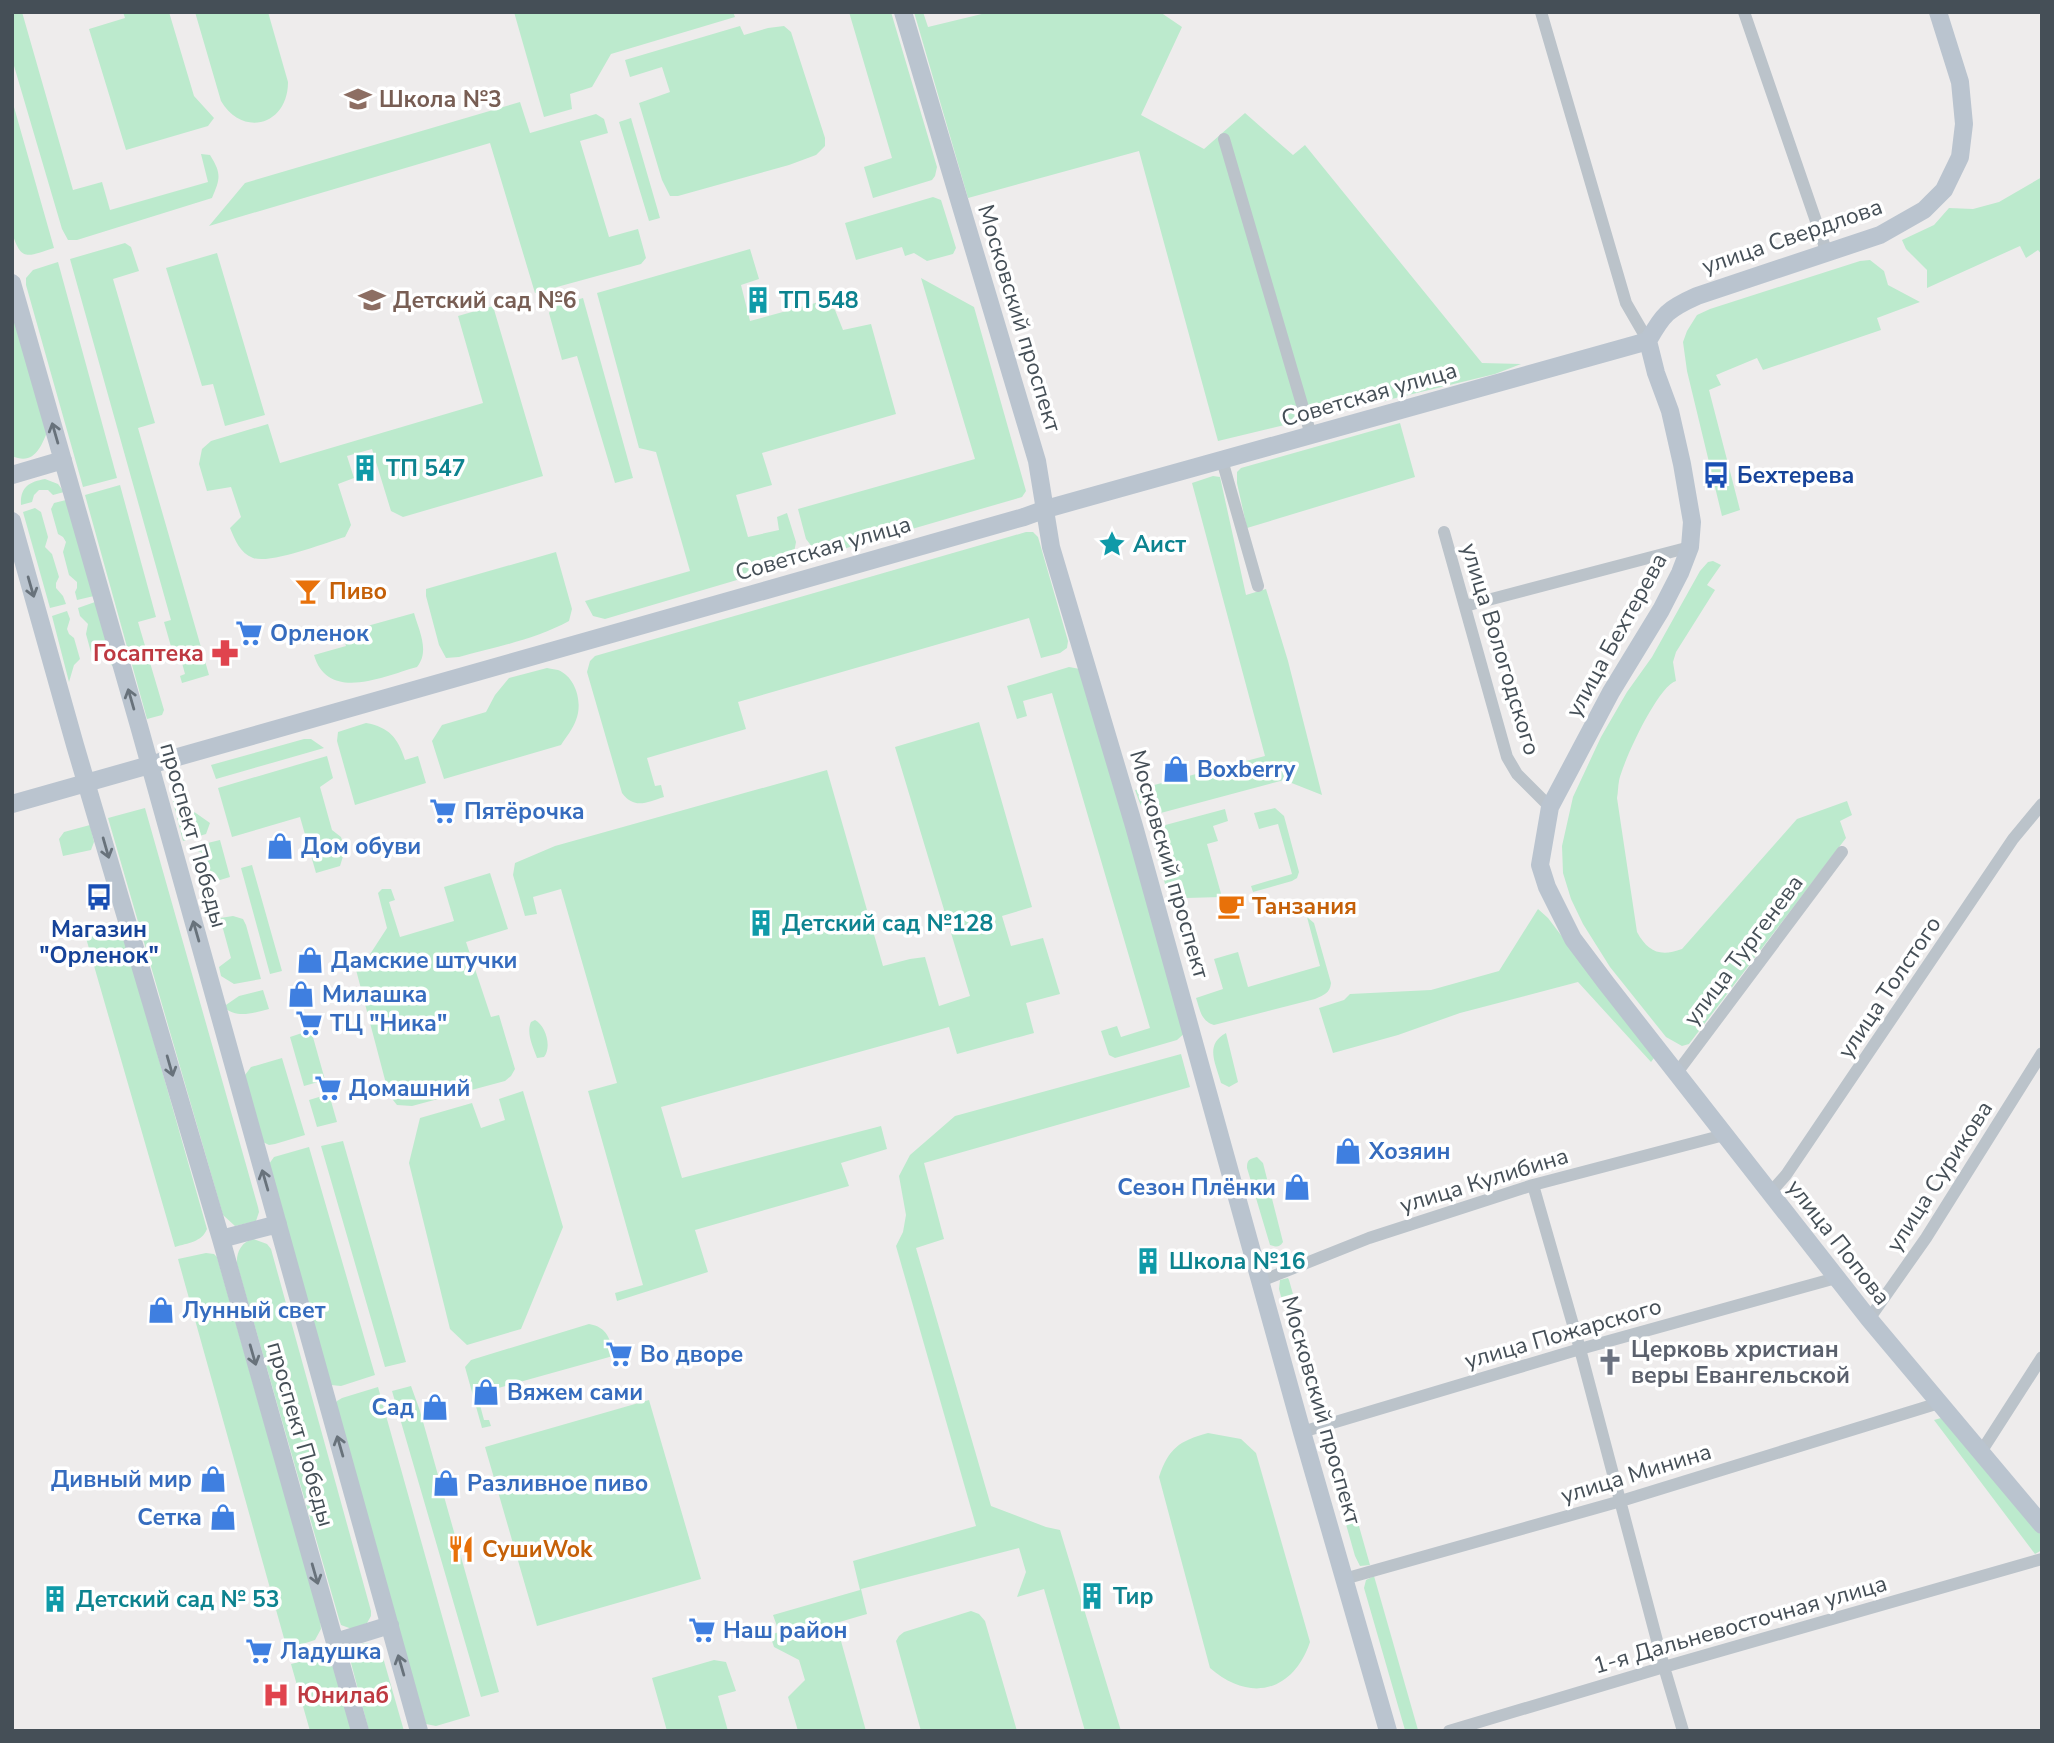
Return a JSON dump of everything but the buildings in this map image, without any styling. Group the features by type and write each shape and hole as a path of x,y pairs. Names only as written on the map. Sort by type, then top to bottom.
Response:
{"street":[{"name":"Московский проспект","path":"903,12 1037,461 1051,547 1134,826 1388,1731"},
{"name":"улица Бехтерева","path":"1541,12 1626,303 1648,341 1670,411 1692,522 1690,547 1680,573 1661,610 1611,692 1550,807 1541,865 1546,887 1573,939 1606,983"},
{"path":"1744,12 1826,253"},
{"name":"улица Свердлова","path":"1648,341 1659,321 1675,305 1881,235 1924,210 1944,190 1960,157 1964,124 1959,82 1938,12"},
{"path":"1224,139 1311,435"},
{"name":"проспект Победы","path":"12,283 419,1731"},
{"name":"Советская улица","path":"12,804 1046,509 1648,341"},
{"path":"12,475 62,460"},
{"path":"1222,460 1258,586"},
{"name":"проспект Победы","path":"12,521 221,1239 360,1731"},
{"name":"улица Вологодского","path":"1444,531 1507,757 1517,774 1550,807"},
{"path":"1465,606 1690,547"},
{"name":"улица Толстого","path":"1770,1193 1786,1175 2013,839 2042,804"},
{"name":"улица Тургенева","path":"1676,1074 1842,852"},
{"name":"улица Попова","path":"1606,983 1836,1278 2042,1525"},
{"name":"улица Сурикова","path":"1869,1319 1926,1238 2042,1053"},
{"name":"улица Кулибина","path":"1261,1281 1369,1238 1533,1185 1724,1135"},
{"path":"1533,1185 1580,1349 1664,1667 1684,1731"},
{"path":"221,1239 278,1224"},
{"name":"улица Пожарского","path":"1302,1432 1580,1349 1836,1278"},
{"path":"1981,1452 2042,1357"},
{"name":"улица Минина","path":"1344,1579 1621,1501 1939,1403"},
{"name":"1-я Дальневосточная улица","path":"1449,1731 2042,1559"},
{"path":"335,1642 390,1625"}],"green space":[{"path":"12,12 22,12 73,190 102,182 110,210 208,182 201,154 210,155 218,172 212,198 77,240 68,240 62,229 12,59"},
{"path":"123,12 169,12 194,96 214,118 208,126 126,150 89,29 125,18"},
{"path":"195,12 268,12 288,82 286,97 273,117 252,123 241,120 230,113 221,101"},
{"path":"514,12 733,12 735,17 611,54 592,87 570,94 572,109 544,117"},
{"path":"849,12 891,12 937,167 932,180 873,198 864,167 892,158"},
{"path":"914,12 923,12 928,27 990,12 1160,12 1182,27 1141,115 1204,149 1245,113 1293,155 1305,145 1482,363 1521,364 1495,374 1218,441 1139,151 968,198"},
{"path":"740,26 744,35 784,26 791,32 825,138 825,146 816,155 789,165 670,196 662,180 639,103 670,92 662,67 630,77 625,60"},
{"path":"12,100 54,248 32,255 22,253 12,232"},
{"path":"520,102 530,133 596,114 604,119 608,133 580,141 609,237 638,229 646,258 641,264 535,293 490,143 209,226 245,183"},
{"path":"631,118 660,218 649,221 619,122"},
{"path":"2042,177 2042,255 2038,250 2026,258 2020,246 1927,288 1927,270 1906,249 1902,240 1934,225 1949,208 1973,209 1999,202"},
{"path":"933,197 941,200 956,248 953,254 927,261 914,253 905,256 902,247 856,260 845,223"},
{"path":"125,243 131,247 139,271 113,279 155,423 138,428 209,675 182,683 180,676 185,674 182,663 176,664 164,622 171,620 70,259"},
{"path":"750,249 759,279 741,285 750,321 819,302 830,304 843,330 871,324 896,414 762,453 772,485 736,495 748,537 779,530 777,517 787,513 796,542 793,558 784,566 605,619 593,616 585,601 690,571 656,452 639,448 597,293"},
{"path":"217,253 265,415 225,426 213,384 202,386 166,268"},
{"path":"1870,260 1884,271 1888,285 1920,302 1877,318 1881,330 1763,370 1757,358 1716,375 1721,385 1709,390 1740,510 1722,516 1687,371 1683,342 1687,331 1697,315 1710,309"},
{"path":"58,262 117,478 83,487 26,285 26,278 33,270"},
{"path":"921,278 974,307 1026,491 1022,497 826,554 816,552 806,539 798,509 975,459"},
{"path":"583,298 633,478 615,483 577,356 562,360 549,313 552,307"},
{"path":"12,303 48,430 36,453 26,459 12,456"},
{"path":"493,306 543,476 403,517 391,511 372,449 347,456 354,478 338,484 351,525 345,537 298,552 262,559 253,558 238,546 230,528 241,517 231,487 207,491 199,464 202,449 211,441 268,424 280,463 483,403 458,316"},
{"path":"1400,423 1415,477 1247,528 1237,483 1237,472 1241,468"},
{"path":"1213,476 1220,477 1246,595 1266,589 1288,661 1322,795 1284,780 1152,814 1142,807 1135,790 1265,756 1192,483"},
{"path":"45,479 58,484 64,492 53,495 48,490 39,490 32,502 21,505 22,494 27,486"},
{"path":"120,485 156,617 138,622 164,710 162,715 147,719 85,495"},
{"path":"66,500 94,596 77,600 77,582 69,575 63,552 66,542 58,534 51,509 54,503"},
{"path":"35,508 41,512 48,537 45,547 52,554 59,577 56,588 66,604 50,608 23,512"},
{"path":"1033,532 1038,537 1068,641 1067,648 1060,653 1041,658 1029,618 738,702 746,729 647,758 655,786 661,785 664,797 637,803 622,793 587,672 590,661 595,656"},
{"path":"556,552 572,609 569,621 516,642 446,658 439,645 426,589"},
{"path":"1708,562 1721,565 1707,585 1715,590 1676,652 1673,662 1676,681 1660,696 1651,710 1634,742 1619,781 1617,798 1637,932 1655,951 1667,953 1682,949 1797,819 1847,801 1852,815 1840,821 1846,838 1689,1044 1682,1046 1666,1037 1610,967 1583,924 1563,873 1562,846 1573,797 1601,737 1627,692 1652,657 1700,571"},
{"path":"95,602 114,667 101,657 92,656 86,634 88,624 80,616 78,608"},
{"path":"67,611 70,619 67,629 74,638 80,659 74,665 69,682 52,616"},
{"path":"414,613 423,648 417,667 358,682 331,678 321,670 314,655 346,646 342,633"},
{"path":"1069,667 1080,669 1187,1031 1177,1040 1115,1058 1109,1055 1101,1031 1117,1026 1121,1037 1150,1028 1052,693 1023,701 1027,716 1017,719 1007,686"},
{"path":"547,668 558,670 569,678 578,699 576,720 561,745 444,779 432,741 442,725 486,712 509,678"},
{"path":"979,722 1032,907 1002,916 1011,946 1043,938 1060,994 1026,1003 1034,1033 957,1054 949,1027 661,1107 682,1178 881,1126 887,1149 841,1163 849,1186 695,1230 708,1272 617,1301 615,1293 643,1285 588,1091 617,1083 561,889 533,897 537,914 525,916 513,875 515,863 555,846 827,770 883,966 925,957 939,1006 970,996 895,747"},
{"path":"366,723 387,731 399,746 405,760 418,756 426,783 355,805 337,741 338,732"},
{"path":"311,739 324,748 216,779 211,765"},
{"path":"327,756 333,778 320,787 332,830 341,837 345,850 340,866 316,873 300,817 232,837 218,788"},
{"path":"173,797 210,823 206,834 183,841"},
{"path":"145,808 258,1207 256,1221 235,1226 223,1215 108,818"},
{"path":"1275,808 1284,816 1299,872 1297,878 1292,881 1253,892 1251,886 1292,874 1278,824 1259,829 1254,813"},
{"path":"1225,809 1228,821 1213,826 1218,841 1207,844 1222,897 1186,898 1168,894 1152,839 1154,831 1158,827"},
{"path":"90,825 94,842 91,850 63,856 59,839 64,832"},
{"path":"220,840 230,877 210,883 201,852 187,848"},
{"path":"252,865 282,971 270,974 241,868"},
{"path":"490,873 508,929 466,942 491,1017 499,1015 515,1069 505,1081 412,1106 397,1105 389,1095 355,966 365,962 387,928 378,893 382,889 391,889 395,900 389,902 400,937 454,921 444,887"},
{"path":"1538,909 1548,918 1654,1058 1651,1062 1578,982 1460,1013 1398,1035 1333,1053 1319,1008 1344,1000 1350,994 1431,990 1499,971"},
{"path":"233,916 243,919 246,925 261,979 234,984 221,976 219,967 231,958 220,918"},
{"path":"1307,917 1314,923 1331,983 1328,991 1315,999 1214,1025 1206,1021 1196,998 1223,989 1214,959 1238,952 1248,987 1320,966"},
{"path":"108,932 119,934 126,944 207,1229 198,1239 175,1247 86,938"},
{"path":"263,990 269,1009 240,1014 223,1007 239,996"},
{"path":"535,1020 547,1037 548,1048 544,1057 537,1058 531,1040 530,1026"},
{"path":"311,1030 325,1080 304,1086 290,1037"},
{"path":"1226,1033 1238,1082 1229,1087 1221,1083 1213,1055 1215,1043"},
{"path":"1181,1054 1190,1087 924,1163 944,1239 916,1248 991,1506 1060,1530 1121,1731 1085,1731 1044,1589 1017,1597 1026,1572 1019,1548 861,1589 867,1614 836,1623 866,1731 798,1731 788,1697 805,1680 799,1660 774,1647 770,1635 779,1632 773,1615 860,1590 853,1561 976,1526 896,1246 903,1232 906,1215 899,1176 910,1155 955,1116"},
{"path":"282,1058 305,1135 269,1145 263,1142 242,1079 251,1067"},
{"path":"523,1091 563,1227 521,1329 467,1345 450,1329 409,1163 420,1118 472,1103 481,1128 505,1120 499,1099"},
{"path":"329,1094 337,1122 317,1127 309,1100"},
{"path":"343,1141 406,1362 385,1367 321,1146"},
{"path":"309,1147 375,1375 341,1386 331,1385 269,1164 274,1157"},
{"path":"1257,1157 1263,1163 1283,1242 1277,1246 1270,1245 1247,1168 1249,1160"},
{"path":"253,1239 267,1244 271,1249 371,1611 367,1623 352,1629 341,1625 339,1619 237,1264 240,1248"},
{"path":"206,1253 217,1257 320,1619 321,1629 315,1640 287,1649 178,1259"},
{"path":"1288,1278 1327,1414 1316,1415 1310,1405 1279,1289 1280,1280"},
{"path":"589,1324 600,1328 607,1335 613,1356 477,1394 484,1420 489,1420 491,1426 482,1428 465,1367 471,1360"},
{"path":"411,1386 499,1692 481,1697 392,1391"},
{"path":"378,1387 470,1716 436,1726 426,1724 334,1406 342,1398"},
{"path":"649,1400 701,1579 537,1626 485,1447"},
{"path":"1941,1418 2042,1536 2042,1550 2035,1554 1934,1420"},
{"path":"1332,1431 1370,1565 1360,1566 1355,1556 1322,1440 1325,1434"},
{"path":"1208,1433 1241,1439 1256,1453 1310,1642 1293,1672 1269,1687 1240,1686 1210,1668 1159,1477 1176,1447"},
{"path":"1374,1576 1418,1730 1416,1731 1405,1730 1364,1588 1366,1580"},
{"path":"971,1611 979,1614 985,1621 1017,1731 921,1731 896,1641 904,1632"},
{"path":"355,1645 374,1645 382,1654 404,1731 369,1731 350,1659"},
{"path":"320,1657 334,1668 352,1731 310,1731 291,1664"},
{"path":"714,1660 726,1662 736,1691 718,1696 728,1731 667,1731 652,1678"}],"place":[{"name":"Школа №3","path":"358,99"},
{"name":"Детский сад №6","path":"372,300"},
{"name":"ТП 548","path":"758,300"},
{"name":"ТП 547","path":"365,468"},
{"name":"Бехтерева","path":"1716,475"},
{"name":"Аист","path":"1112,544"},
{"name":"Пиво","path":"308,591"},
{"name":"Орленок","path":"249,633"},
{"name":"Госаптека","path":"225,653"},
{"name":"Boxberry","path":"1176,769"},
{"name":"Пятёрочка","path":"443,811"},
{"name":"Дом обуви","path":"280,846"},
{"name":"Магазин \"Орленок\"","path":"99,897"},
{"name":"Танзания","path":"1231,906"},
{"name":"Детский сад №128","path":"761,923"},
{"name":"Дамские штучки","path":"310,960"},
{"name":"Милашка","path":"301,994"},
{"name":"ТЦ \"Ника\"","path":"309,1023"},
{"name":"Домашний","path":"328,1088"},
{"name":"Хозяин","path":"1348,1151"},
{"name":"Сезон Плёнки","path":"1297,1187"},
{"name":"Школа №16","path":"1148,1261"},
{"name":"Лунный свет","path":"161,1310"},
{"name":"Во дворе","path":"619,1354"},
{"name":"Церковь христиан веры Евангельской","path":"1610,1362"},
{"name":"Вяжем сами","path":"486,1392"},
{"name":"Сад","path":"435,1407"},
{"name":"Дивный мир","path":"213,1479"},
{"name":"Разливное пиво","path":"446,1483"},
{"name":"Сетка","path":"223,1517"},
{"name":"СушиWok","path":"461,1549"},
{"name":"Тир","path":"1092,1596"},
{"name":"Детский сад № 53","path":"55,1599"},
{"name":"Наш район","path":"702,1630"},
{"name":"Ладушка","path":"259,1651"},
{"name":"Юнилаб","path":"276,1695"}]}
